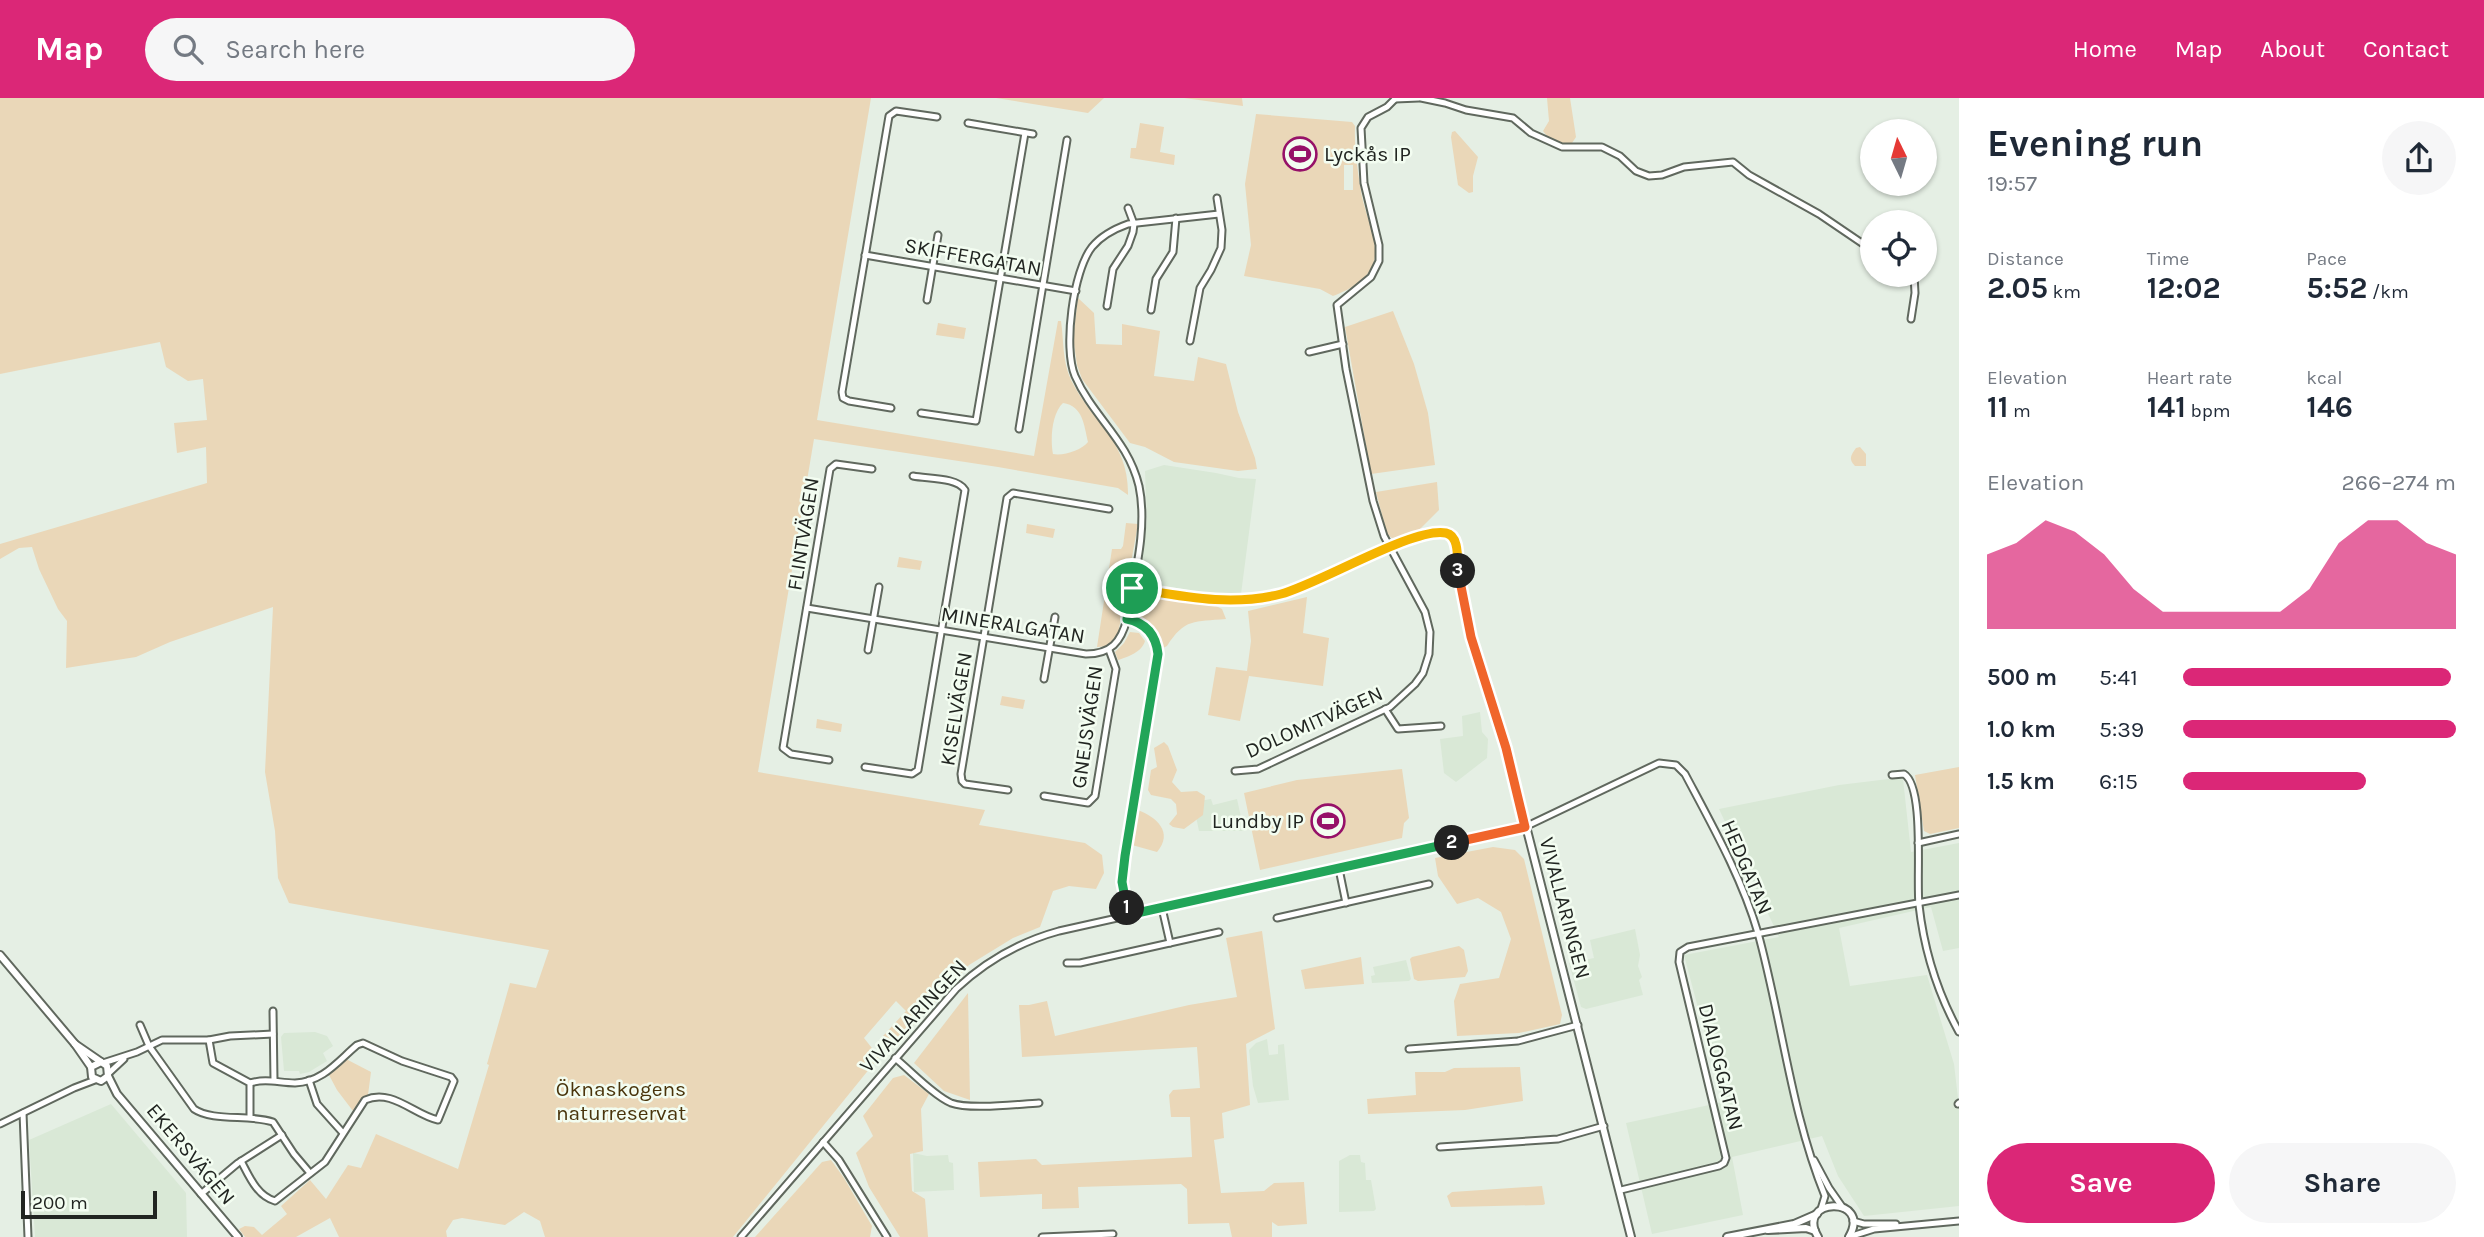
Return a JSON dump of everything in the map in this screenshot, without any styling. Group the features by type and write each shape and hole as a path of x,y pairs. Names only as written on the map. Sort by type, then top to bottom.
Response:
{"main road":[{"path":"1390,547 1437,533 1448,534 1454,539 1462,599 1471,637 1506,748 1525,827"},
{"name":"VIVALLARINGEN","path":"1525,827 1633,1236"},
{"path":"0,955 75,1044 97,1080 108,1075"},
{"path":"75,1044 102,1062 91,1070"},
{"name":"EKERSVÄGEN","path":"102,1062 108,1068 108,1075 117,1094 238,1237"},
{"name":"EKERSVÄGEN","path":"97,1080 117,1094"},
{"path":"1727,1237 1794,1224 1831,1205 1843,1208 1853,1221 1849,1237"},
{"path":"1816,1234 1814,1223 1818,1213"},
{"path":"1759,1230 1806,1228 1816,1234"}],"street":[{"path":"1396,99 1420,98 1466,110 1504,115 1562,147 1602,147 1649,177 1684,167 1733,162 1749,175 1819,214 1860,242"},
{"name":"DOLOMITVÄGEN","path":"1235,771 1258,769 1385,709 1406,695 1426,666 1430,632 1425,612 1390,547 1371,494 1337,305 1371,277 1380,255 1364,183 1361,128 1368,117 1396,99"},
{"path":"891,408 849,401 843,396 865,255 889,116 896,111 937,117"},
{"path":"968,123 1033,134"},
{"path":"921,413 976,421 1025,133"},
{"path":"1018,429 1067,140"},
{"path":"1191,341 1200,288 1220,248 1222,230 1217,198"},
{"path":"1107,306 1111,275 1128,246 1134,224 1128,208"},
{"name":"MINERALGATAN","path":"807,607 1086,654 1109,650 1121,638 1127,619 1142,524 1140,489 1129,456 1082,388 1073,370 1069,346 1082,265 1093,246 1109,232 1134,224 1219,214"},
{"path":"1150,310 1156,279 1173,252 1176,218"},
{"path":"927,300 938,235"},
{"name":"SKIFFERGATAN","path":"865,255 1076,291"},
{"path":"1911,319 1915,287"},
{"path":"1309,352 1343,344"},
{"name":"FLINTVÄGEN","path":"807,607 830,469 836,464 872,469"},
{"path":"865,767 912,774 918,770 942,630 965,490 956,483 913,476"},
{"path":"984,637 1009,495 1013,493 1109,509"},
{"path":"1132,588 1210,600 1256,599 1311,584 1390,547"},
{"path":"868,650 879,587"},
{"path":"807,607 783,748 791,754 829,760"},
{"path":"1044,679 1055,617"},
{"path":"1127,619 1134,620 1149,630 1156,642 1158,654 1122,882 1128,915"},
{"name":"KISELVÄGEN","path":"984,637 961,777 965,783 1007,790"},
{"name":"GNEJSVÄGEN","path":"1044,796 1088,803 1095,796 1116,668 1109,650"},
{"path":"1385,709 1398,729 1441,726"},
{"name":"HEDGATAN","path":"1525,827 1653,765 1676,765 1685,774 1741,886 1758,933 1815,1174 1825,1196 1818,1213"},
{"path":"1892,775 1904,774 1911,782 1917,817 1918,904 1932,971 1959,1032"},
{"name":"VIVALLARINGEN","path":"741,1237 956,989 995,958 1018,945 1045,935 1128,915 1525,827"},
{"path":"1918,843 1959,834"},
{"path":"1339,869 1346,903"},
{"path":"1277,918 1429,884"},
{"path":"1758,933 1959,895"},
{"path":"1162,908 1170,943"},
{"path":"1067,963 1080,963 1219,932"},
{"name":"DIALOGGATAN","path":"1620,1189 1719,1167 1724,1163 1726,1158 1723,1141 1679,962 1680,953 1688,947 1758,933"},
{"path":"273,1011 274,1080"},
{"path":"140,1025 149,1046 196,1111 271,1121 310,1173"},
{"path":"1409,1049 1518,1041 1578,1025"},
{"path":"108,1075 119,1062 162,1040 209,1040 273,1034"},
{"path":"209,1040 213,1063 250,1083 266,1079 295,1083 309,1080 328,1072 357,1045 363,1043 402,1061 451,1077 454,1083 438,1121 394,1099 373,1097 361,1104 324,1162 272,1201 253,1184 242,1161"},
{"path":"102,1062 133,1054"},
{"path":"895,1058 951,1102 969,1105 1039,1103"},
{"path":"74,1087 91,1070"},
{"path":"0,1124 74,1087 97,1080"},
{"path":"309,1080 317,1104 343,1133"},
{"path":"250,1083 250,1117"},
{"path":"23,1113 28,1237"},
{"path":"1440,1147 1558,1139 1604,1126"},
{"path":"201,1194 242,1161 282,1135"},
{"path":"823,1142 841,1162 887,1237"},
{"name":"HEDGATAN","path":"1810,1150 1829,1188 1843,1208"},
{"path":"1853,1221 1902,1225"},
{"path":"1849,1237 1866,1230 1959,1221"},
{"path":"1042,1237 1113,1234"}],"shaded area":[{"path":"1164,465 1256,479 1241,594 1198,592 1139,581 1147,521 1145,471"},
{"path":"1480,712 1482,732 1488,739 1487,758 1456,782 1444,773 1440,739 1463,736 1462,716"},
{"path":"1903,779 1911,852 1959,843 1959,948 1943,951 1931,907 1839,928 1850,986 1927,975 1954,1064 1959,1107 1959,1206 1864,1216 1838,1176 1822,1136 1732,1157 1743,1215 1652,1234 1626,1123 1723,1102 1684,955 1779,937 1719,809 1839,785"},
{"path":"1211,799 1213,805 1237,799 1244,831 1199,831 1193,802"},
{"path":"1635,929 1640,955 1638,966 1642,977 1639,980 1643,995 1586,1009 1581,1007 1569,963 1594,958 1590,940"},
{"path":"1406,960 1411,979 1409,981 1372,983 1371,976 1375,975 1373,967"},
{"path":"315,1032 327,1036 333,1046 323,1053 327,1061 309,1072 300,1074 299,1071 284,1071 281,1037 284,1033"},
{"path":"1267,1039 1269,1055 1278,1054 1278,1045 1284,1044 1289,1100 1258,1103 1249,1050 1256,1043"},
{"path":"111,1104 186,1193 187,1237 35,1237 29,1140"},
{"path":"913,1153 927,1156 948,1155 949,1162 953,1163 954,1190 914,1192"},
{"path":"1350,1155 1360,1155 1361,1162 1365,1163 1366,1180 1371,1180 1376,1209 1374,1211 1339,1212 1339,1161"}],"green space":[{"name":"Öknaskogens naturreservat","path":"0,98 871,98 817,420 1034,456 1058,321 1061,321 1068,373 1123,460 1128,495 1118,488 814,439 758,772 985,810 979,825 1085,843 1102,855 1104,873 1096,889 1069,886 1053,891 1040,927 1013,938 969,965 894,1046 883,1036 906,1011 896,1001 864,1038 879,1057 733,1237 545,1237 540,1221 524,1212 505,1225 462,1218 453,1220 446,1231 447,1237 339,1237 330,1218 296,1237 245,1237 239,1229 245,1226 254,1227 262,1235 287,1214 281,1206 310,1180 326,1199 348,1165 361,1168 376,1134 458,1169 510,983 536,988 549,950 289,903 278,878 275,831 265,772 273,607 170,642 136,657 66,668 67,621 58,609 39,569 32,547 19,548 0,559 0,544 207,483 206,447 177,453 174,423 207,420 203,379 188,381 166,367 160,342 0,374","holes":["1063,403 1079,412 1088,442 1072,452 1053,454 1052,434 1056,413"]},
{"path":"996,98 1104,98 1088,113"},
{"path":"1184,98 1242,98 1243,106"},
{"path":"1547,98 1570,98 1576,137 1572,143 1556,142 1543,131 1549,121"},
{"path":"1256,114 1352,122 1355,126 1362,197 1374,241 1375,256 1370,271 1354,286 1333,296 1320,289 1244,276 1251,245 1245,184","holes":["1344,165 1353,165 1353,190 1344,190"]},
{"path":"1140,123 1164,127 1160,152 1175,155 1174,165 1130,158 1131,148 1136,148"},
{"path":"1455,131 1478,157 1473,176 1473,192 1469,193 1458,185 1451,137"},
{"path":"1078,298 1094,313 1096,344 1122,345 1122,324 1160,331 1154,376 1194,381 1198,357 1226,364 1257,469 1238,471 1174,462 1145,447 1130,443 1082,379 1073,337"},
{"path":"1393,311 1414,364 1428,413 1435,465 1371,474 1345,327"},
{"path":"938,323 966,328 964,339 936,335"},
{"path":"1860,447 1866,454 1866,466 1855,466 1852,461 1853,453"},
{"path":"1437,482 1439,510 1416,533 1394,540 1387,534 1376,492"},
{"path":"1126,523 1138,524 1118,634 1109,644 1097,647 1112,549 1121,549 1123,546"},
{"path":"1027,524 1055,529 1053,538 1026,533"},
{"path":"899,557 922,561 920,570 897,567"},
{"path":"1141,596 1216,606 1222,609 1226,619 1191,623 1179,630 1163,648 1160,640 1136,613 1134,607"},
{"path":"1307,597 1303,633 1329,638 1323,686 1249,676 1240,721 1208,715 1216,667 1247,671 1251,641 1248,611"},
{"path":"1130,632 1139,633 1145,641 1134,654 1118,660 1115,652"},
{"path":"1002,696 1025,700 1023,709 1000,705"},
{"path":"817,719 842,724 841,732 816,728"},
{"path":"1164,742 1177,770 1172,782 1181,792 1197,791 1205,796 1203,815 1184,829 1169,824 1177,814 1176,804 1171,799 1151,795 1148,790 1151,770 1157,767 1154,748"},
{"path":"1959,767 1959,828 1930,834 1924,831 1915,775"},
{"name":"Lundby IP","path":"1402,769 1409,818 1404,823 1402,838 1260,870 1244,793 1297,780"},
{"path":"1138,810 1161,826 1164,838 1157,852 1132,845"},
{"path":"1493,847 1515,850 1524,859 1562,1015 1560,1024 1519,1033 1457,1036 1454,1001 1460,984 1499,978 1511,939 1501,912 1478,898 1457,904 1438,876 1435,858"},
{"path":"1262,931 1275,1029 1246,1044 1250,1105 1222,1113 1224,1138 1214,1140 1221,1193 1264,1191 1274,1183 1304,1182 1307,1224 1278,1226 1272,1222 1272,1237 1232,1237 1229,1223 1188,1224 1187,1189 1181,1184 1078,1187 1079,1208 1042,1209 1042,1194 980,1197 978,1162 1036,1159 1042,1165 1192,1157 1190,1117 1171,1117 1169,1095 1173,1090 1200,1088 1197,1047 1022,1057 1019,1005 1047,1001 1055,1036 1189,1005 1237,997 1226,938"},
{"path":"1459,946 1464,950 1468,971 1465,977 1418,981 1414,979 1410,959 1412,957"},
{"path":"1361,957 1364,984 1305,989 1301,970"},
{"path":"968,993 970,1100 944,1091 914,1063"},
{"path":"346,1059 371,1072 368,1095 353,1111 329,1075"},
{"path":"1520,1067 1523,1101 1465,1110 1368,1114 1367,1099 1416,1095 1415,1072 1445,1072 1454,1068"},
{"path":"904,1075 929,1094 921,1109 923,1151 910,1154 912,1191 925,1199 928,1237 900,1237 869,1187 856,1153 873,1136 863,1116 893,1078"},
{"path":"831,1160 872,1226 870,1237 755,1237 822,1162"},
{"path":"1542,1186 1543,1205 1451,1207 1447,1196 1452,1192"}],"place":[{"name":"Lyckås IP","path":"1300,154"},
{"name":"Lundby IP","path":"1328,821"}],"route":[{"path":"1437,533 1448,534 1456,544 1462,599 1471,637 1506,748 1525,827 1128,915 1122,882 1158,654 1156,642 1149,630 1134,620 1127,619 1132,588 1210,600 1256,599 1311,584 1405,541 1437,533"}]}
